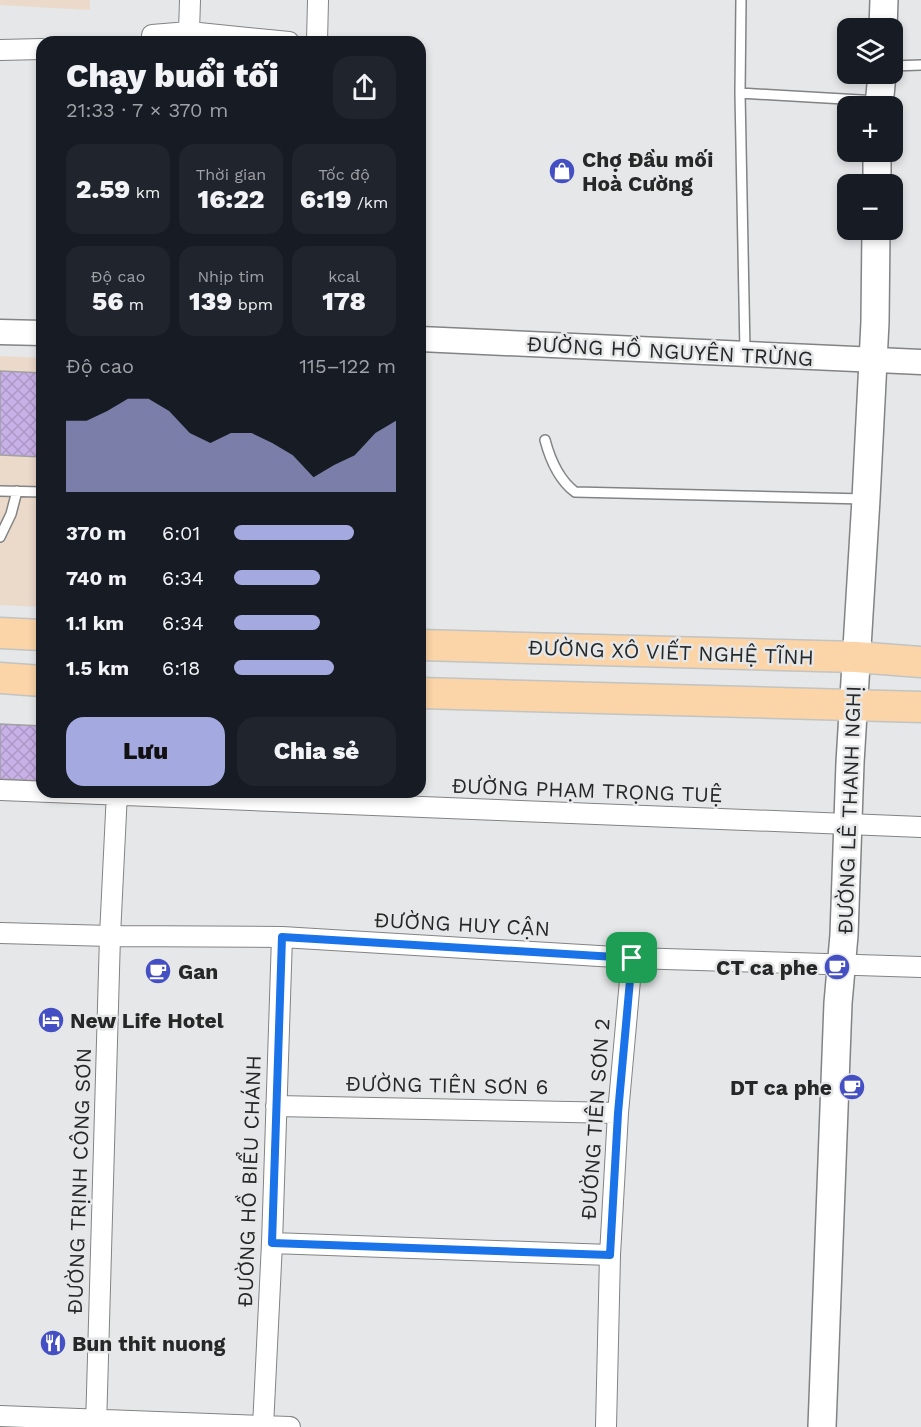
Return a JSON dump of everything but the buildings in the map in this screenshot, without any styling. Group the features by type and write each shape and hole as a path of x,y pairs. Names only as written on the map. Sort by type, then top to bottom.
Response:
{"main road":[{"path":"884,0 884,18"},
{"name":"ĐƯỜNG LÊ THANH NGHỊ","path":"822,1427 838,1003 842,964 853,705 867,499 875,322 876,240"},
{"path":"0,633 36,635"},
{"name":"ĐƯỜNG XÔ VIẾT NGHỆ TĨNH","path":"426,645 856,657 921,662"},
{"path":"0,678 36,681"},
{"path":"426,693 921,707"}],"street":[{"path":"189,32 190,0"},
{"path":"317,36 318,0"},
{"path":"152,36 189,32 229,36"},
{"path":"0,50 36,49"},
{"path":"0,332 36,333"},
{"name":"ĐƯỜNG HỒ NGUYÊN TRỪNG","path":"426,339 921,362"},
{"name":"ĐƯỜNG PHẠM TRỌNG TUỆ","path":"0,790 36,791"},
{"name":"ĐƯỜNG TRỊNH CÔNG SƠN","path":"96,1423 110,936 117,798"},
{"name":"ĐƯỜNG PHẠM TRỌNG TUỆ","path":"218,798 921,827"},
{"name":"ĐƯỜNG HUY CẬN","path":"0,933 282,937 632,958 921,967"},
{"name":"ĐƯỜNG HỒ BIỂU CHÁNH","path":"262,1426 272,1243 282,937"},
{"name":"ĐƯỜNG TIÊN SƠN 2","path":"606,1427 610,1255 618,1113 632,958"},
{"name":"ĐƯỜNG TIÊN SƠN 6","path":"276,1106 618,1113"},
{"path":"272,1243 610,1255"},
{"path":"0,1416 96,1423 290,1427"}],"lane":[{"path":"741,0 740,93 745,355"},
{"path":"903,66 921,65"},
{"path":"740,93 837,101"},
{"path":"544,440 565,484 575,492 867,499"},
{"path":"0,491 36,492"},
{"path":"0,537 11,514 17,491"}],"shaded area":[{"path":"0,0 90,0 90,10 0,5"},
{"path":"0,356 36,358 36,607 0,605"}],"place":[{"name":"Chợ Đầu mối Hoà Cường","path":"562,171"},
{"name":"CT ca phe","path":"837,967"},
{"name":"Gan","path":"158,971"},
{"name":"New Life Hotel","path":"51,1020"},
{"name":"DT ca phe","path":"852,1087"},
{"name":"Bun thit nuong","path":"53,1343"}],"route":[{"path":"282,937 632,958 618,1113 610,1255 272,1243 282,937"}]}
